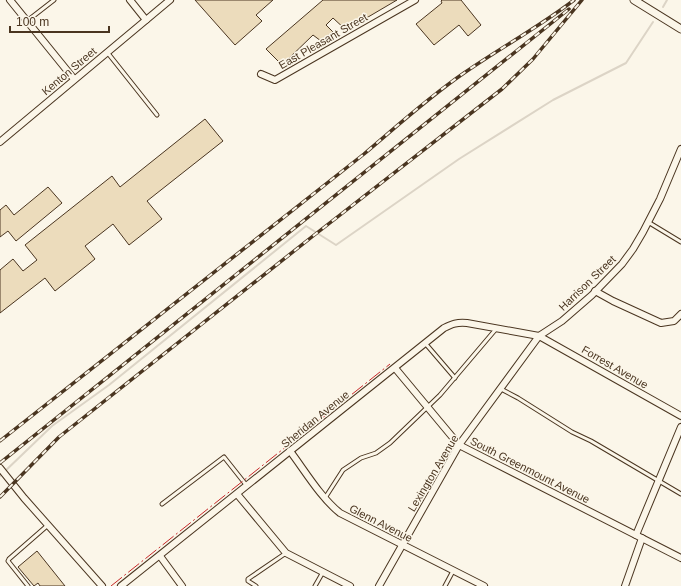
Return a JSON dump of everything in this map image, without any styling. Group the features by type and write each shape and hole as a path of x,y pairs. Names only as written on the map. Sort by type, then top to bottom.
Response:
{"street":[{"path":"10,0 74,80"},
{"path":"130,0 146,20"},
{"name":"Kenton Street","path":"0,142 170,0"},
{"name":"East Pleasant Street","path":"261,74 275,80 415,0"},
{"path":"634,0 681,29"},
{"name":"Harrison Street","path":"539,336 562,321 596,291 622,264 633,249 648,222 681,149"},
{"path":"596,291 613,301 661,323 674,321 681,314"},
{"name":"Sheridan Avenue","path":"121,586 444,328 457,322 539,336"},
{"name":"Lexington Avenue","path":"379,586 459,445 539,336"},
{"name":"Forrest Avenue","path":"539,336 681,416"},
{"name":"South Greenmount Avenue","path":"395,368 459,445 681,558"},
{"path":"636,534 681,427"},
{"name":"Glenn Avenue","path":"290,451 333,508 340,513 484,586"},
{"path":"0,468 102,586"},
{"path":"237,494 286,553 350,586"},
{"path":"625,586 642,538"},
{"path":"160,556 182,586"}],"lane":[{"path":"27,21 54,0"},
{"path":"107,52 157,115"},
{"path":"648,222 681,242"},
{"path":"325,498 343,470 360,458 376,453 390,443 440,395 498,328"},
{"path":"425,343 455,378"},
{"path":"501,389 572,432 591,441 681,494"},
{"path":"162,504 224,457 247,486"},
{"path":"28,586 8,561 48,525"},
{"path":"256,586 248,581 248,579 286,553"},
{"path":"445,586 453,571"},
{"path":"315,586 323,572"}],"building":[{"path":"195,0 273,0 256,15 262,21 235,45"},
{"path":"323,0 397,0 346,30 333,18 326,25 333,32 321,41 313,35 282,65 266,49"},
{"path":"442,0 461,0 481,25 468,36 459,25 434,45 416,24 442,3"},
{"path":"205,119 223,141 147,201 162,219 129,245 113,224 85,246 95,259 55,291 45,278 0,313 0,270 13,259 23,271 37,260 25,245 112,176 120,187"},
{"path":"48,187 62,203 16,241 8,231 0,237 0,210 6,205 14,215"},
{"path":"37,551 65,586 40,586 38,583 34,586 18,567"}],"waterway":[{"path":"663,7 667,0"},
{"path":"0,476 52,426 109,385 306,226 336,245 459,159 553,100 626,63 653,22"}],"railway":[{"path":"0,441 364,154 438,92 574,0"},
{"path":"0,497 59,437 502,89 533,59 582,0"},
{"path":"0,463 569,9"}],"power":[{"path":"111,586 390,364"}]}
